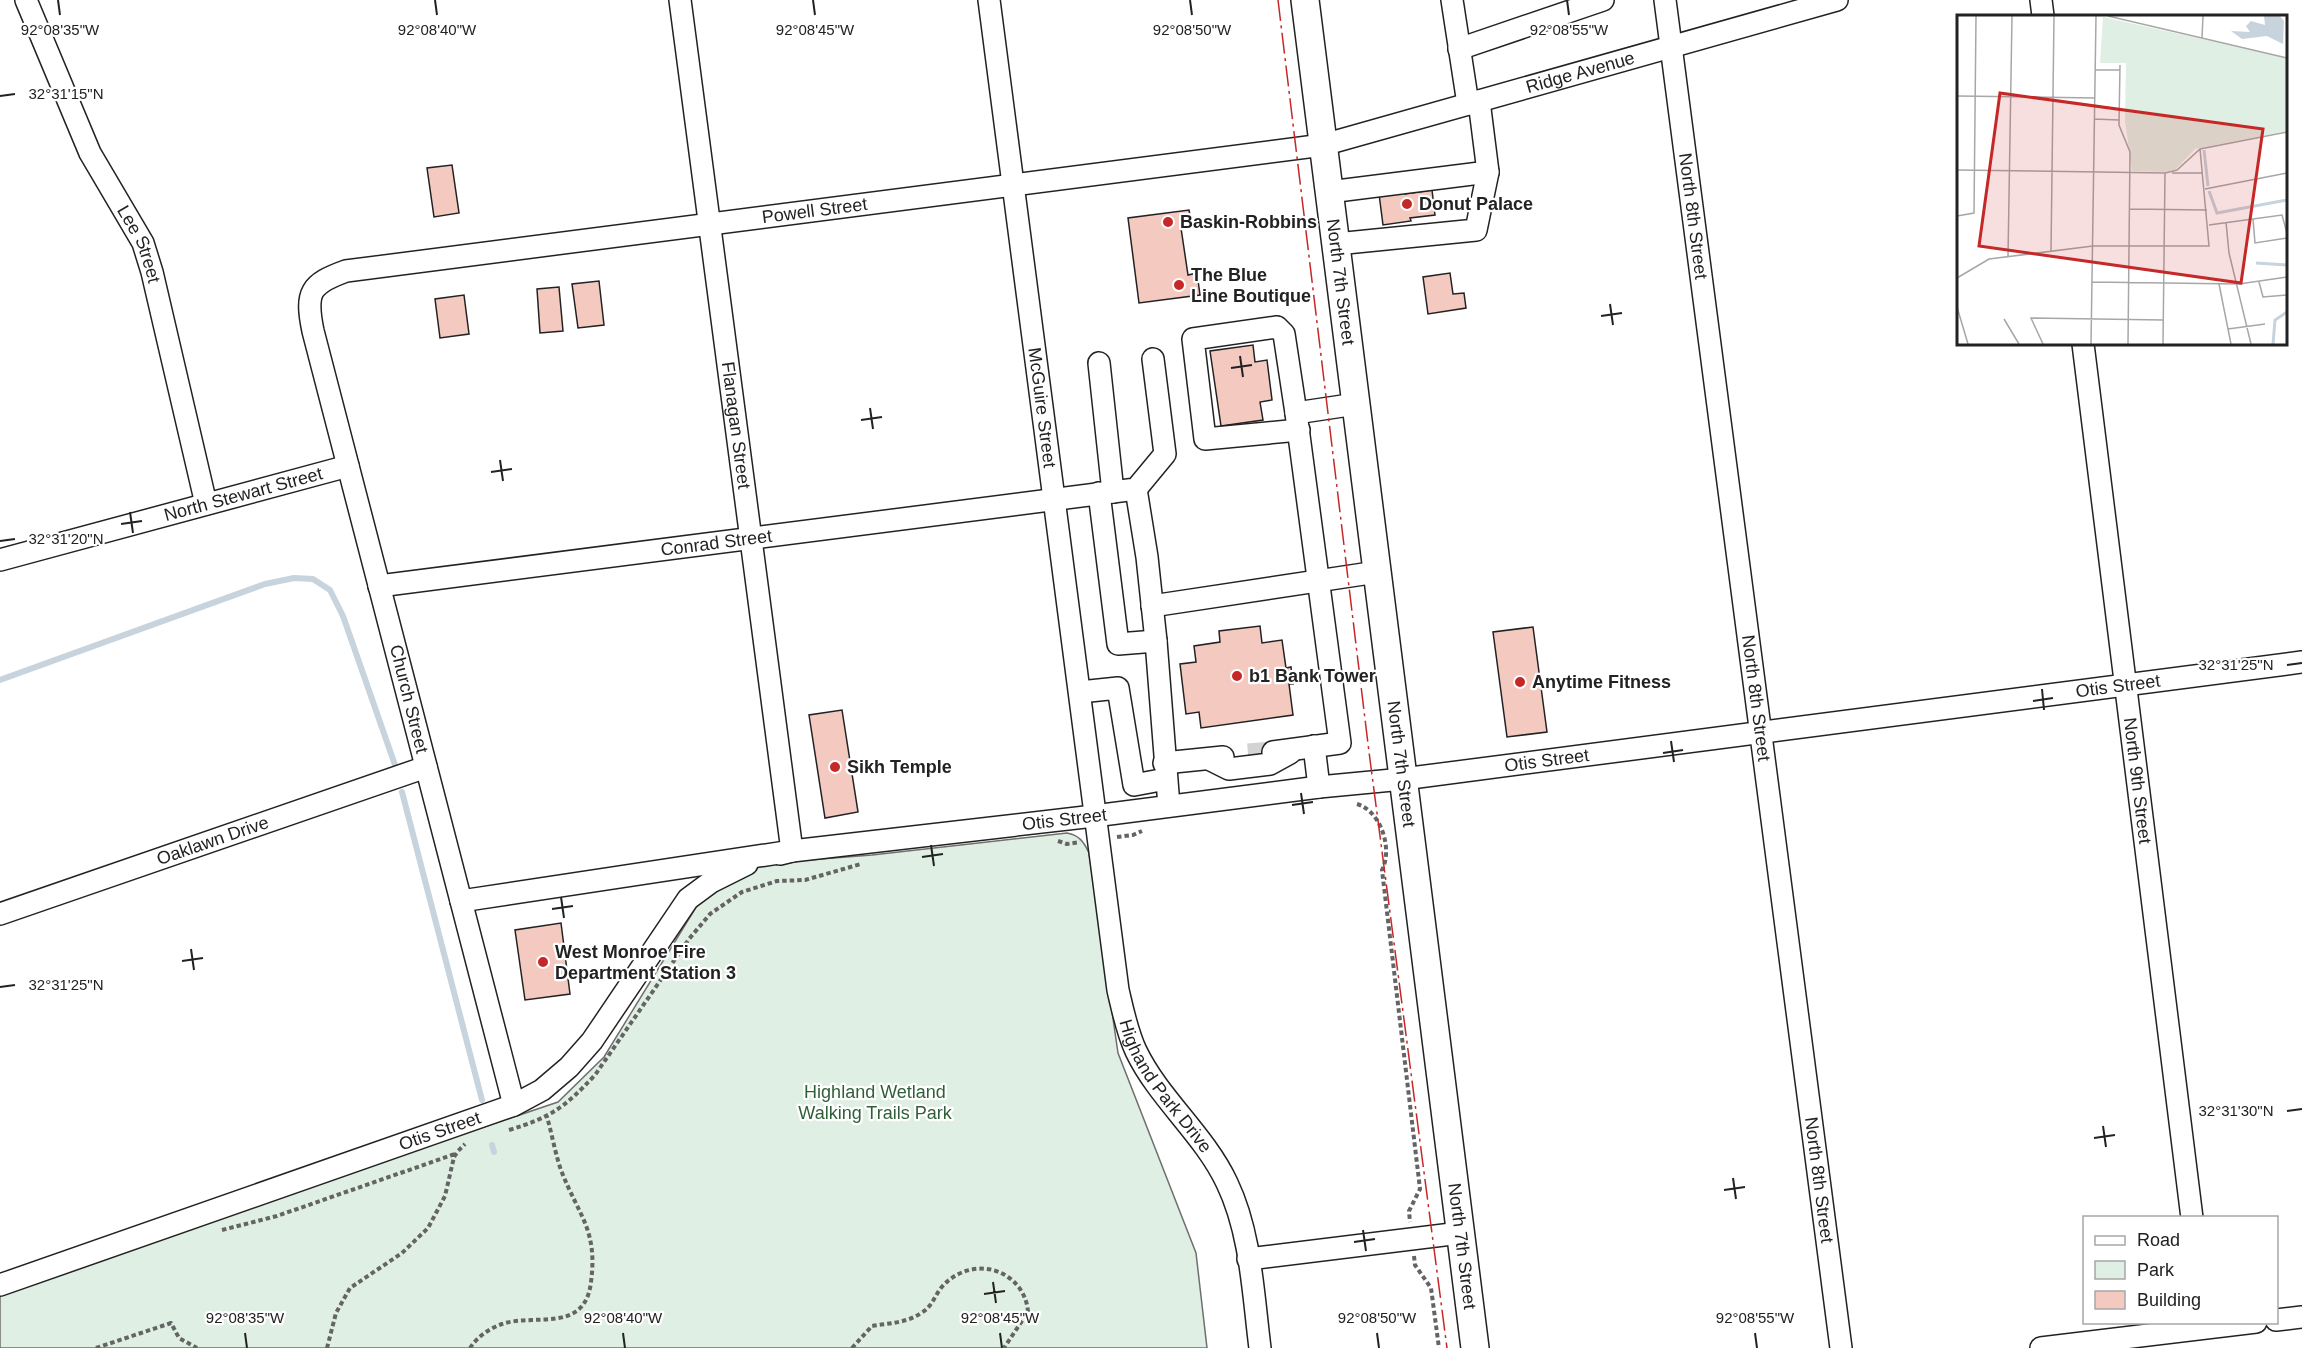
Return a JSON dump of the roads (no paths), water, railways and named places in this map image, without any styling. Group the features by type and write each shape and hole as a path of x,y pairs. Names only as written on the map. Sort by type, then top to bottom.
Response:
{"main road":[{"name":"North 7th Street","path":"1305,0 1475,1348"}],"street":[{"name":"Lee Street","path":"26,0 90,153 143,243 152,272 206,504"},
{"name":"Flanagan Street","path":"680,0 792,851"},
{"name":"McGuire Street","path":"989,0 1080,692 1094,816"},
{"path":"1336,244 1476,230 1488,172 1474,102 1460,49 1452,0"},
{"path":"1460,49 1603,0"},
{"name":"North 8th Street","path":"1665,0 1841,1348"},
{"name":"Ridge Avenue","path":"1323,145 1838,0"},
{"path":"2041,0 2043,15"},
{"name":"Powell Street","path":"312,292 324,279 346,271 1323,145"},
{"path":"1329,192 1488,172"},
{"name":"Church Street","path":"312,292 309,310 514,1106"},
{"path":"1273,752 1340,743 1298,422 1284,334 1277,327 1193,339 1205,439 1298,422 1356,404"},
{"name":"North 9th Street","path":"2083,345 2192,1216"},
{"path":"1153,359 1165,454 1136,489 1147,557 1156,641 1169,806"},
{"path":"1099,363 1118,644 1156,641"},
{"name":"North Stewart Street","path":"0,560 348,466"},
{"name":"Conrad Street","path":"379,586 1136,489"},
{"path":"1152,606 1377,572"},
{"name":"Otis Street","path":"461,901 792,851 1094,816 1319,786 1403,778 2302,662"},
{"path":"1080,692 1118,688 1134,785 1165,771 1209,759 1248,754"},
{"path":"1209,759 1229,769 1270,764 1305,748"},
{"path":"1305,748 1319,786"},
{"name":"Oaklawn Drive","path":"0,914 426,767"},
{"name":"Highand Park Drive","path":"1094,816 1118,990 1130,1036 1149,1074 1199,1138 1223,1175 1239,1214 1248,1259 1260,1348"},
{"name":"Otis Street","path":"0,1285 514,1106 542,1090 569,1067 592,1041 687,899 711,882 744,865 792,851"},
{"path":"1248,1259 1461,1233"},
{"path":"2278,1320 2302,1317"},
{"path":"2041,1348 2206,1333 2251,1324"}],"waterway":[{"path":"0,680 265,584 294,578 313,579 330,590 343,616 395,765"},
{"path":"402,792 482,1100"},
{"path":"492,1145 494,1152"}],"tunnel":[{"path":"1248,754 1273,752"}],"place":[{"name":"Donut Palace","path":"1407,204"},
{"name":"Baskin-Robbins","path":"1168,222"},
{"name":"The Blue Line Boutique","path":"1179,285"},
{"name":"b1 Bank Tower","path":"1237,676"},
{"name":"Anytime Fitness","path":"1520,682"},
{"name":"Sikh Temple","path":"835,767"},
{"name":"West Monroe Fire Department Station 3","path":"543,962"}],"park label":[{"name":"Highland Wetland Walking Trails Park","path":"875,1102"}]}
